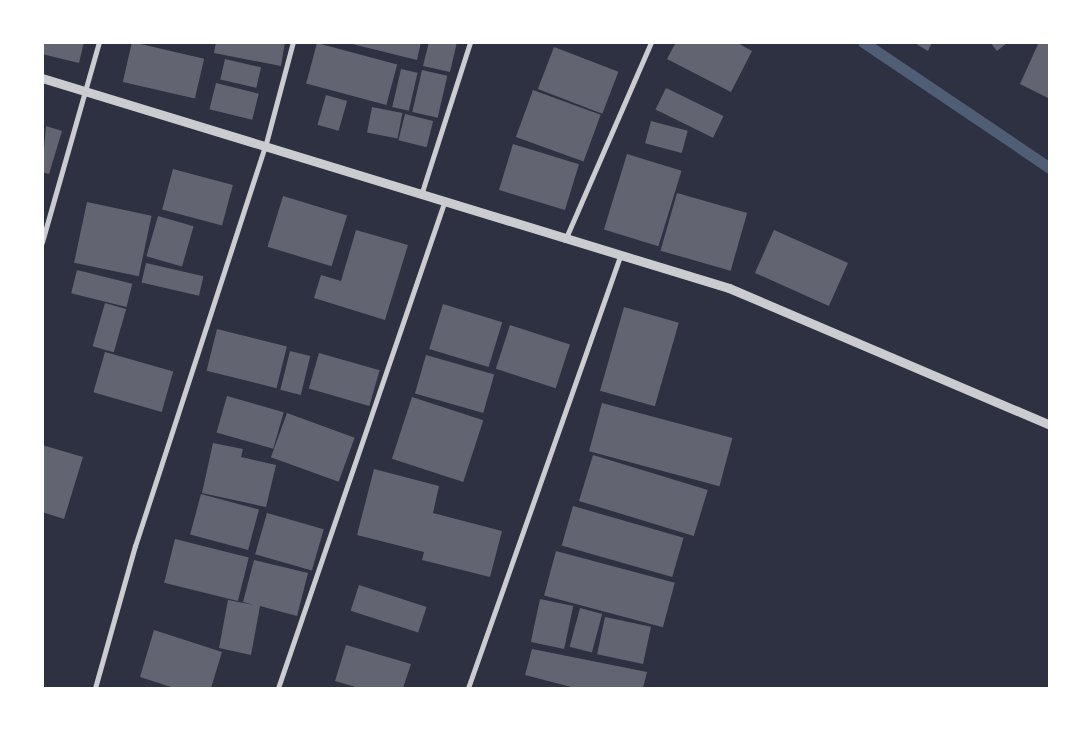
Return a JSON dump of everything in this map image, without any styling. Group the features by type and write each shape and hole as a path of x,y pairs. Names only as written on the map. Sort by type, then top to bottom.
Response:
{"street":[{"path":"42,242 87,92 99,42"},
{"path":"95,688 136,546 265,147 293,42"},
{"path":"421,196 470,42"},
{"path":"565,241 651,42"},
{"path":"42,78 565,241 766,300 1050,425"},
{"path":"278,688 444,203"},
{"path":"468,688 620,257"}],"building":[{"path":"42,42 84,42 79,63 42,54"},
{"path":"132,42 204,59 195,99 123,82"},
{"path":"216,42 285,42 281,66 214,53"},
{"path":"344,42 421,42 417,60"},
{"path":"429,42 457,42 450,72 423,66"},
{"path":"676,42 736,42 752,51 731,92 667,59"},
{"path":"913,42 932,42 928,51"},
{"path":"990,42 1008,42 997,51"},
{"path":"1039,42 1050,42 1050,99 1020,84"},
{"path":"317,43 397,64 386,105 306,84"},
{"path":"554,47 618,72 602,114 538,89"},
{"path":"225,59 261,67 256,88 220,79"},
{"path":"401,69 418,73 409,111 392,107"},
{"path":"422,70 447,76 438,118 412,112"},
{"path":"216,83 259,94 252,120 209,109"},
{"path":"666,88 724,116 713,138 655,110"},
{"path":"533,90 601,115 584,162 516,137"},
{"path":"326,95 347,101 339,131 317,125"},
{"path":"372,107 402,113 397,138 367,133"},
{"path":"405,114 433,121 427,147 398,140"},
{"path":"651,121 688,131 682,153 645,143"},
{"path":"46,126 62,131 49,174 42,172"},
{"path":"513,144 579,164 565,210 499,190"},
{"path":"627,154 682,171 658,246 604,230"},
{"path":"173,169 233,185 222,226 162,210"},
{"path":"677,193 747,213 731,271 660,251"},
{"path":"283,196 347,216 332,266 268,247"},
{"path":"87,202 152,216 139,276 74,263"},
{"path":"158,216 194,226 182,267 146,256"},
{"path":"356,230 408,245 385,320 314,298 321,275 341,281"},
{"path":"774,230 848,263 829,306 755,273"},
{"path":"146,263 203,276 199,296 142,282"},
{"path":"77,270 132,284 127,307 71,293"},
{"path":"105,303 126,309 114,352 93,346"},
{"path":"443,304 502,322 489,367 429,349"},
{"path":"624,307 679,323 655,406 600,391"},
{"path":"510,325 570,344 556,388 496,369"},
{"path":"217,329 287,346 276,388 207,371"},
{"path":"290,351 310,356 301,395 280,390"},
{"path":"105,352 173,372 162,412 93,392"},
{"path":"319,353 380,370 369,406 309,389"},
{"path":"426,355 494,375 483,413 415,393"},
{"path":"227,396 284,412 273,449 217,433"},
{"path":"412,397 483,420 463,482 392,459"},
{"path":"602,403 732,438 719,486 589,451"},
{"path":"287,413 355,438 339,482 271,457"},
{"path":"213,443 243,449 241,457 276,465 266,507 202,493"},
{"path":"42,445 83,457 64,519 42,512"},
{"path":"593,455 708,490 694,536 579,501"},
{"path":"374,469 439,486 433,513 502,531 490,577 422,560 424,552 357,535"},
{"path":"201,494 259,510 248,550 190,535"},
{"path":"573,506 684,538 672,577 562,545"},
{"path":"267,513 324,529 312,571 255,554"},
{"path":"175,539 249,557 238,601 164,583"},
{"path":"556,551 675,583 663,627 544,595"},
{"path":"254,560 308,573 297,616 260,606 251,655 219,648 228,600 254,605 243,602"},
{"path":"359,585 427,607 418,633 351,611"},
{"path":"540,599 573,606 564,649 531,642"},
{"path":"580,608 602,614 592,653 570,647"},
{"path":"605,617 651,627 643,664 597,654"},
{"path":"154,630 222,652 211,688 174,688 140,677"},
{"path":"346,645 411,664 403,688 359,688 335,681"},
{"path":"532,649 647,672 643,688 575,688 525,675"}],"waterway":[{"path":"863,42 1050,168"}]}
